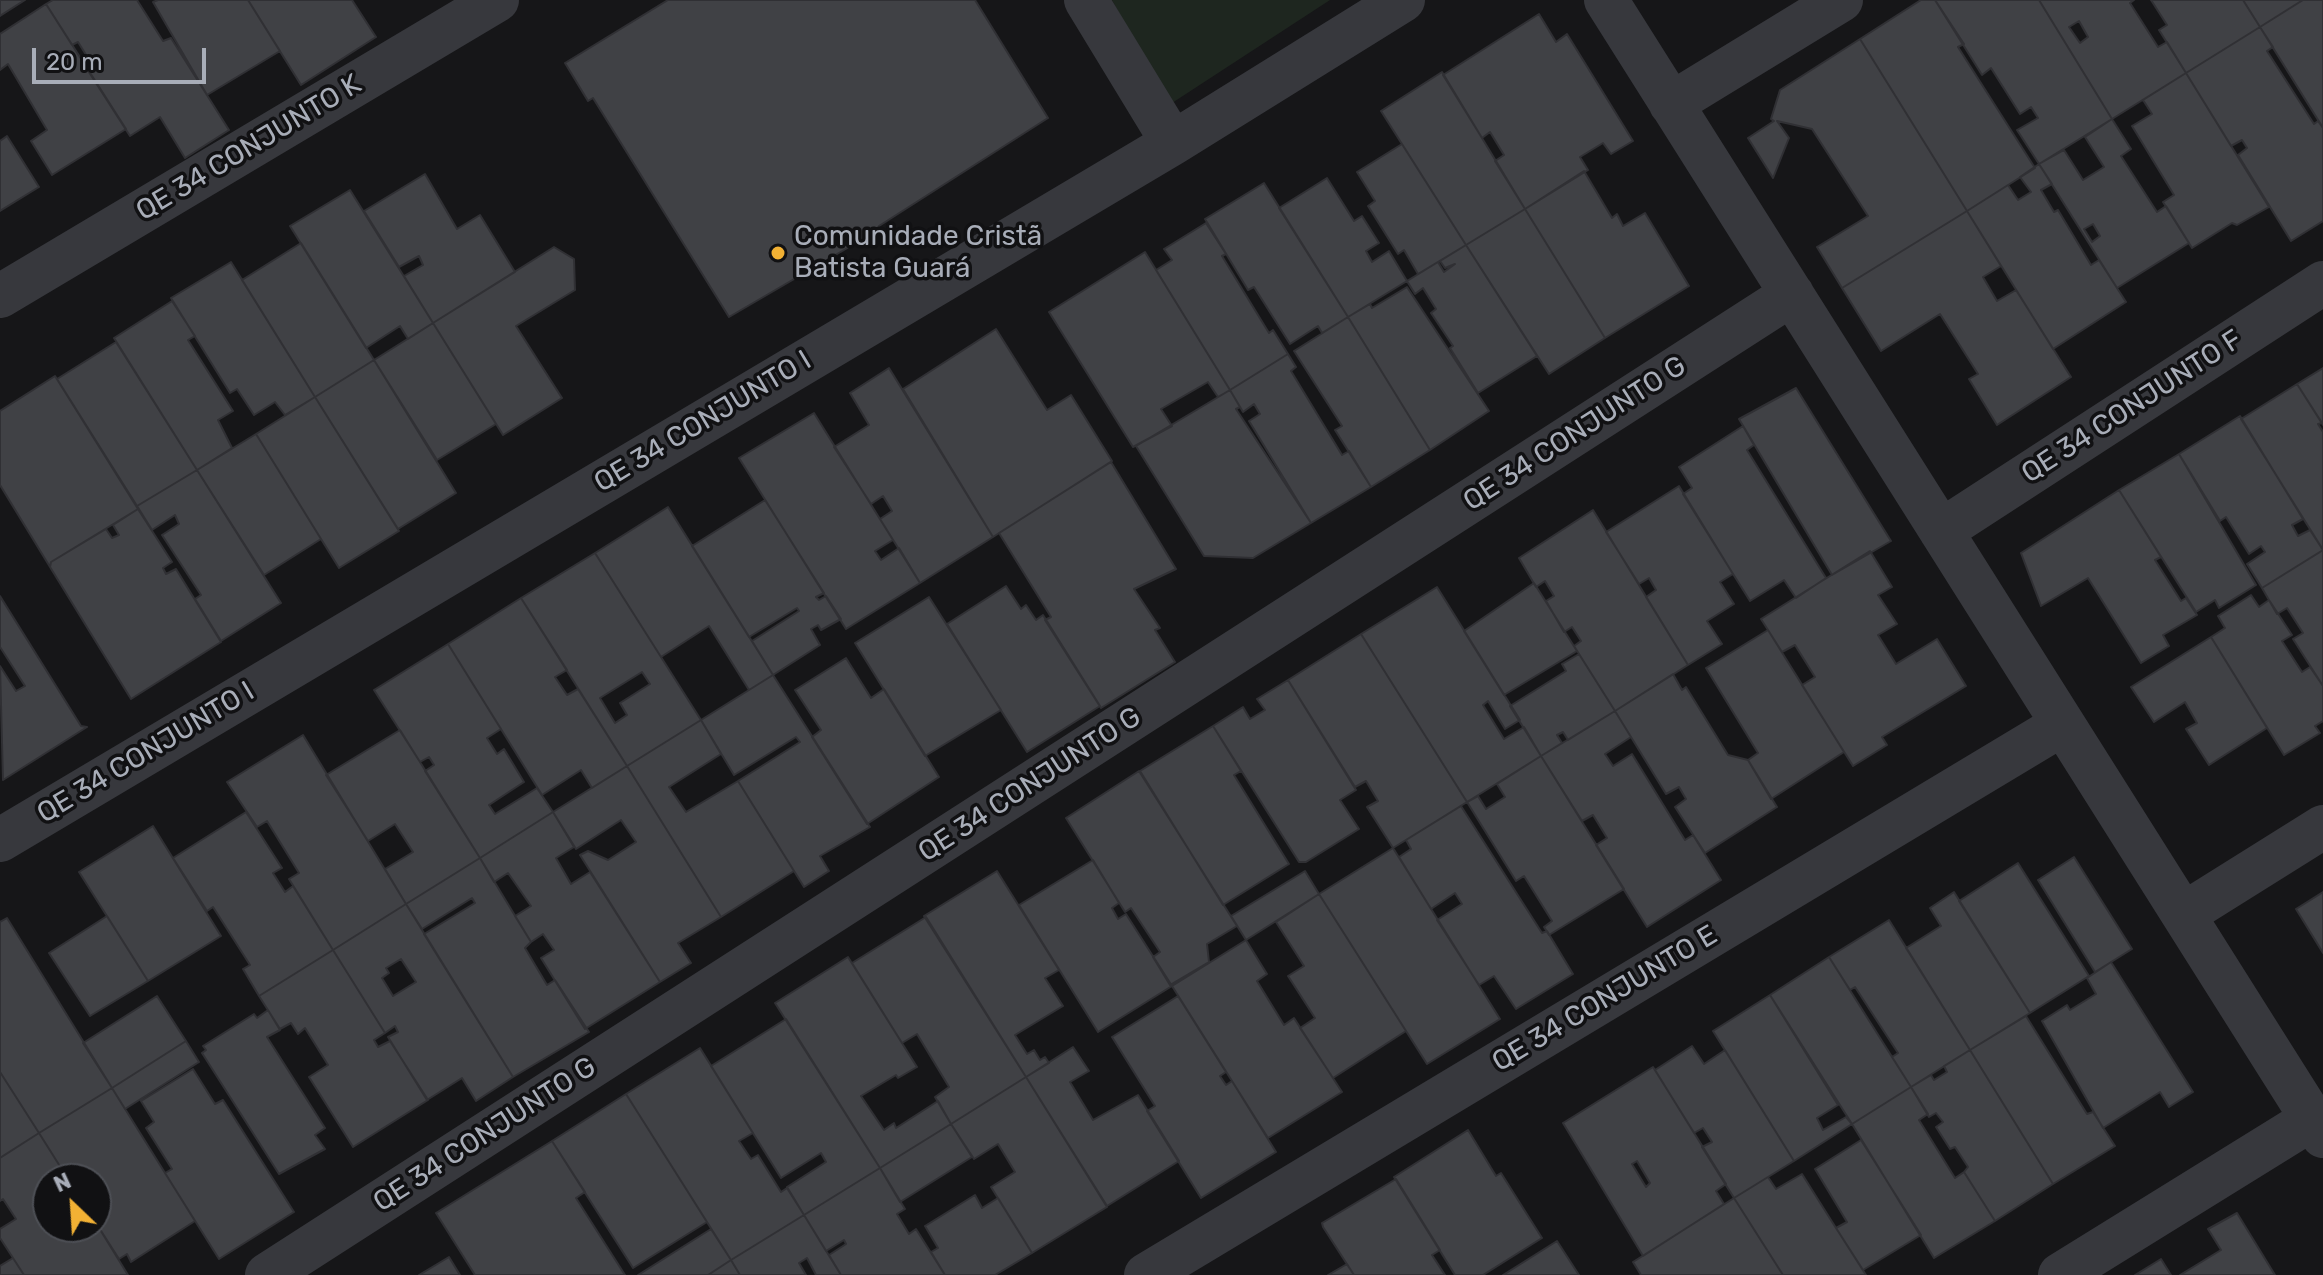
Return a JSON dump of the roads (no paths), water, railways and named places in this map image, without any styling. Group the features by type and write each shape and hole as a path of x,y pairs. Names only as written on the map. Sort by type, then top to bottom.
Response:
{"street":[{"name":"QE 34 CONJUNTO K","path":"0,296 497,0"},
{"path":"1086,0 1173,143"},
{"name":"QE 34 CONJUNTO I","path":"0,840 1173,143 1403,0"},
{"path":"1606,0 2318,1128 2060,1275"},
{"path":"1671,104 1841,0"},
{"name":"QE 34 CONJUNTO F","path":"1941,531 2323,283"},
{"name":"QE 34 CONJUNTO G","path":"267,1275 1792,294"},
{"name":"QE 34 CONJUNTO E","path":"1146,1275 2063,724"},
{"path":"2184,914 2323,827"}],"place":[{"name":"Comunidade Cristã Batista Guará","path":"778,253"}]}
